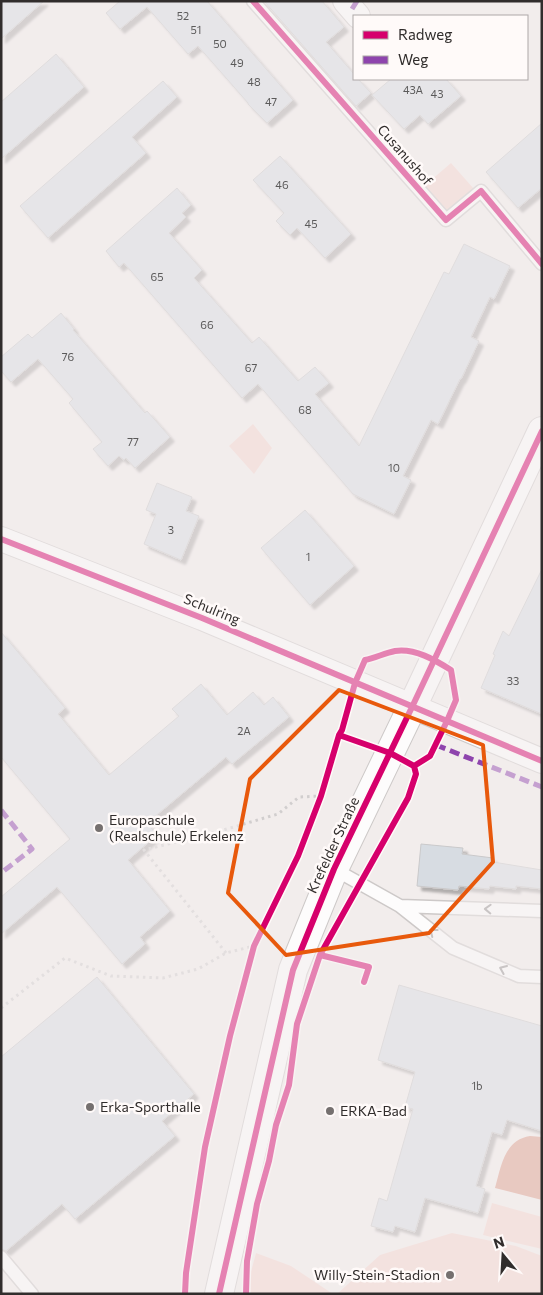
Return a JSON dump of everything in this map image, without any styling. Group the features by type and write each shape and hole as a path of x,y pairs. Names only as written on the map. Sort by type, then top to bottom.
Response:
{"main road":[{"name":"Krefelder Straße","path":"219,1294 293,970 334,869 542,431"}],"street":[{"path":"344,1 357,15"},
{"name":"Schulring","path":"1,539 202,618 542,761"}],"lane":[{"name":"Cusanushof","path":"253,1 446,220 481,191 542,264"},
{"path":"334,869 400,906 453,948 519,976 542,977"},
{"path":"400,906 542,912"},
{"path":"1,1257 32,1294"}],"path":[{"path":"226,953 144,850 278,814 299,797 321,796"},
{"path":"1,1008 65,958 111,976 163,978 198,969 226,953 254,946"}],"highlighted area":[{"path":"339,690 483,745 493,862 429,933 286,955 228,893 250,779"}],"shaded area":[{"path":"451,163 474,189 447,214 423,187"},
{"path":"253,424 272,448 254,474 229,446"},
{"path":"530,1136 542,1137 542,1200 495,1188 502,1163 509,1149 514,1143"},
{"path":"492,1203 542,1217 542,1249 483,1235"},
{"name":"Willy-Stein-Stadion","path":"452,1233 516,1246 542,1256 542,1294 337,1294 380,1255"},
{"name":"Willy-Stein-Stadion","path":"256,1253 291,1266 333,1294 245,1294"}],"building":[{"path":"1,1 44,1 1,39"},
{"path":"120,1 207,1 293,100 267,123 198,46 188,54 147,7 120,29 106,13"},
{"path":"264,1 322,1 344,27 326,42 353,73 353,80 359,80 371,93 356,106"},
{"path":"56,54 84,87 1,159 1,102"},
{"path":"390,80 447,80 461,96 428,124 420,115 404,129 372,95"},
{"path":"163,81 177,97 132,137 146,153 48,238 20,206"},
{"path":"542,123 542,188 518,208 486,172"},
{"path":"280,156 351,234 325,258 297,228 290,235 276,221 284,213 253,180"},
{"path":"177,188 191,205 182,213 186,217 169,233 202,270 194,278 252,343 259,337 298,381 315,367 329,383 315,394 359,446 444,272 449,274 464,244 510,266 494,299 490,297 471,337 479,341 461,379 438,424 431,420 403,476 411,480 394,514 353,494 258,384 242,398 124,263 119,267 106,251"},
{"path":"61,313 73,330 145,413 147,411 170,437 135,468 126,458 124,460 119,456 108,466 93,449 102,442 69,403 73,399 38,359 11,382 1,371 1,357 28,334 32,338"},
{"path":"157,483 192,497 186,511 199,516 181,560 144,544 156,514 146,510"},
{"path":"305,510 354,566 310,605 261,548"},
{"path":"542,569 542,714 481,688 503,631 509,636"},
{"name":"Europaschule (Realschule) Erkelenz","path":"1,632 65,708 58,714 109,775 179,716 172,709 201,684 227,715 253,692 264,705 273,697 289,717 232,764 226,757 147,823 157,835 128,860 170,911 140,937 145,944 122,964 57,887 1,934 1,897 70,839 1,757"},
{"path":"421,844 463,848 462,854 493,858 493,862 542,870 542,889 516,886 516,889 490,886 489,889 459,886 458,890 417,886"},
{"name":"Erka-Sporthalle","path":"97,977 194,1094 162,1121 175,1136 75,1219 62,1204 6,1251 1,1249 1,1057"},
{"path":"399,985 542,1026 542,1131 507,1120 502,1135 492,1132 476,1186 485,1189 478,1213 425,1198 415,1232 395,1226 393,1232 371,1226 379,1198 387,1201 413,1109 405,1107 415,1072 378,1060"}],"marked path":[{"path":"352,9 357,1"},
{"path":"436,745 542,787"},
{"path":"1,810 32,849 1,873"}],"cycle path":[{"path":"253,1 446,220 481,191 542,264"},
{"path":"219,1294 293,970 334,869 542,431"},
{"path":"1,539 202,618 542,761"},
{"path":"185,1294 186,1273 205,1147 230,1036 254,946 298,856 321,796 339,735 342,730 355,683 365,660 395,651 417,653 451,670 456,700 430,756 414,766 390,753 339,735"},
{"path":"246,1294 247,1261 257,1204 269,1161 276,1125 289,1085 297,1024 320,955 408,798 416,774 414,766"},
{"path":"320,955 369,967 364,982"}],"place":[{"name":"Europaschule (Realschule) Erkelenz","path":"99,828"},
{"name":"Erka-Sporthalle","path":"90,1107"},
{"name":"ERKA-Bad","path":"330,1111"},
{"name":"Willy-Stein-Stadion","path":"450,1275"}]}
